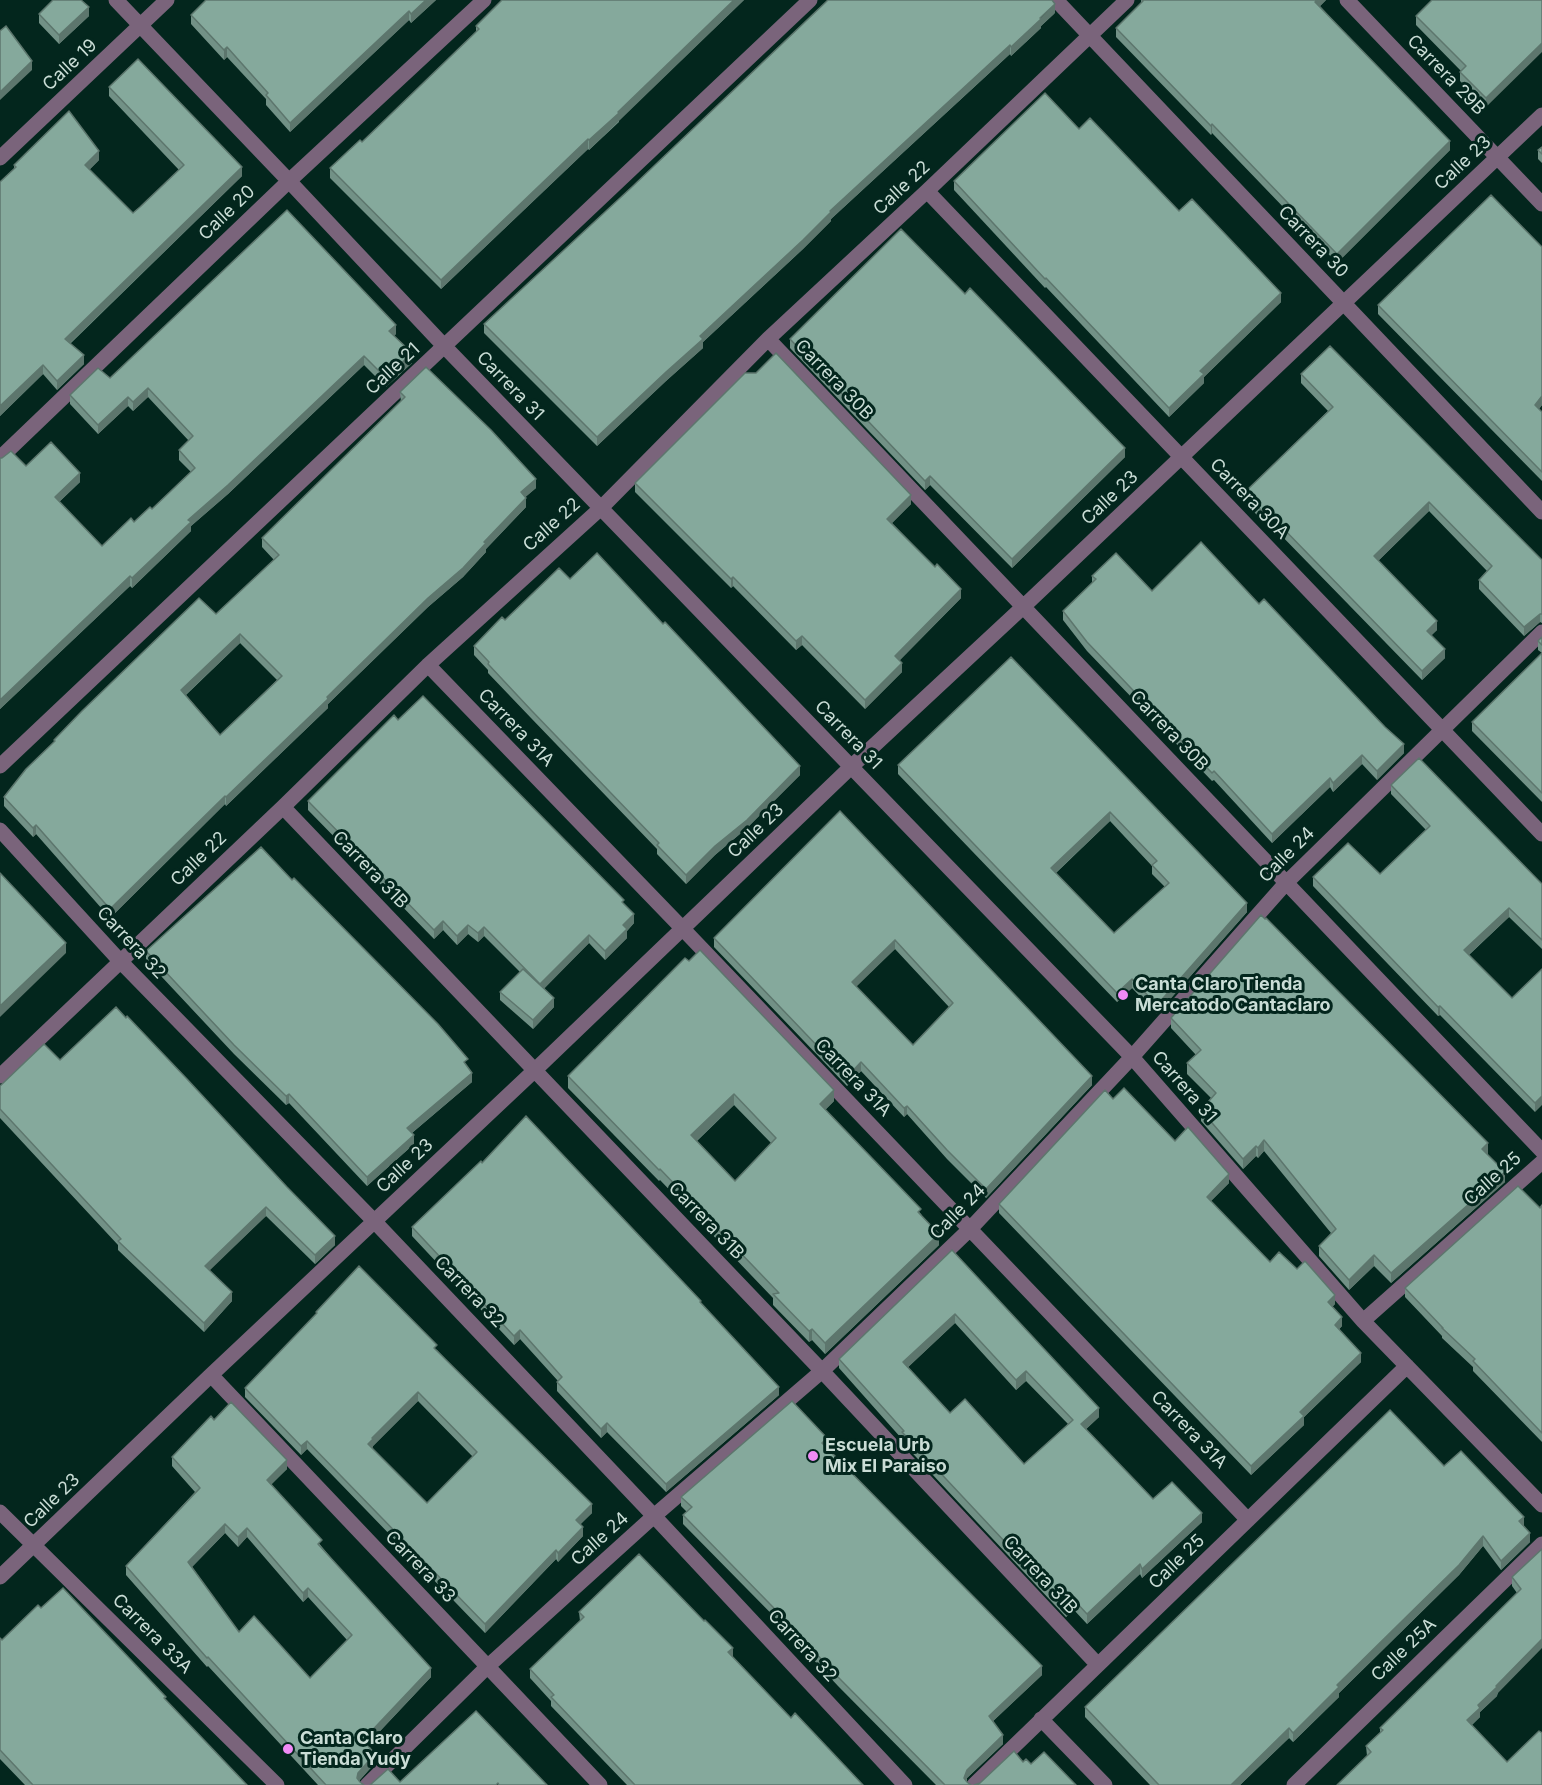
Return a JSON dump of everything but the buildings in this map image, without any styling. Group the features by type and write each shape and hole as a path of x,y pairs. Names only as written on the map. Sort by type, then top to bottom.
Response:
{"street":[{"name":"Carrera 31","path":"116,0 445,347 1132,1057 1363,1321 1542,1505"},
{"name":"Calle 19","path":"0,158 167,0"},
{"name":"Calle 20","path":"0,458 289,181 484,0"},
{"name":"Calle 21","path":"0,766 810,0"},
{"name":"Carrera 30","path":"1056,0 1542,512"},
{"name":"Calle 22","path":"0,1076 283,807 428,665 601,508 768,339 1127,0"},
{"name":"Carrera 29B","path":"1347,0 1542,204"},
{"name":"Calle 23","path":"0,1577 852,766 1542,115"},
{"name":"Carrera 30A","path":"927,191 1542,834"},
{"name":"Carrera 30B","path":"768,339 1542,1151"},
{"name":"Calle 24","path":"367,1785 488,1666 654,1516 822,1371 970,1229 1132,1057 1286,883 1542,632"},
{"name":"Carrera 31A","path":"428,665 1248,1520"},
{"name":"Carrera 31B","path":"283,807 822,1371 1098,1665"},
{"name":"Carrera 32","path":"0,831 120,961 375,1221 905,1785"},
{"name":"Calle 25","path":"1363,1321 1542,1162"},
{"name":"Calle 25","path":"974,1785 1407,1366"},
{"name":"Carrera 33","path":"211,1375 600,1785"},
{"name":"Carrera 33A","path":"0,1512 278,1785"},
{"name":"Calle 25A","path":"1294,1785 1542,1544"},
{"path":"1041,1719 1105,1785"}],"place":[{"name":"Canta Claro Tienda Mercatodo Cantaclaro","path":"1123,995"},
{"name":"Escuela Urb Mix El Paraiso","path":"813,1456"},
{"name":"Canta Claro Tienda Yudy","path":"288,1749"}]}
